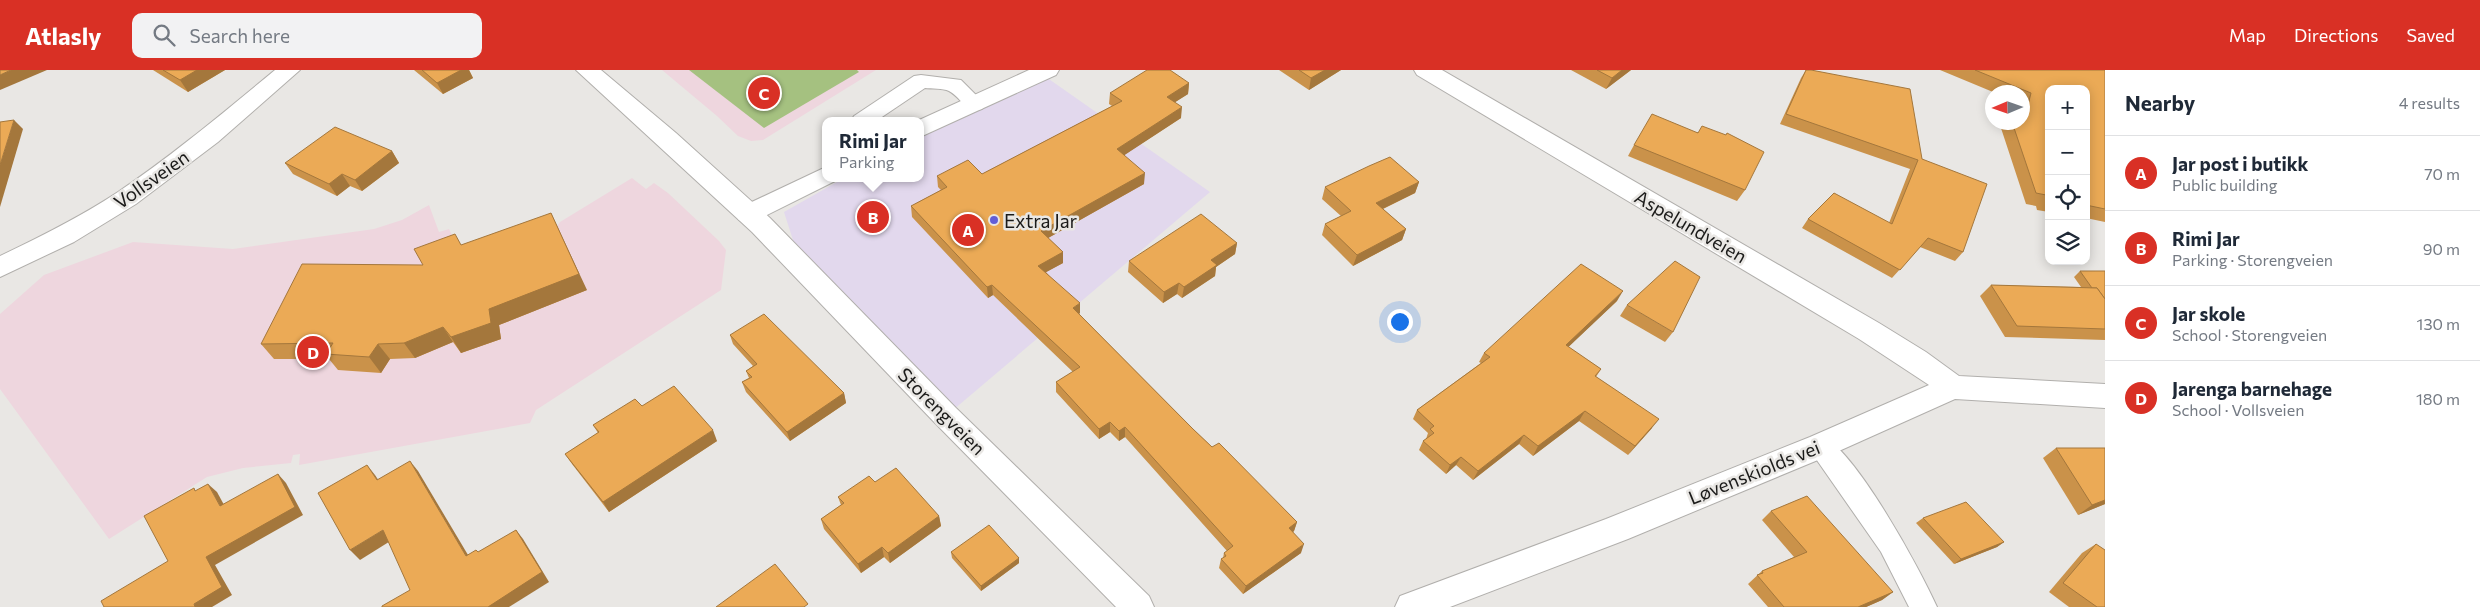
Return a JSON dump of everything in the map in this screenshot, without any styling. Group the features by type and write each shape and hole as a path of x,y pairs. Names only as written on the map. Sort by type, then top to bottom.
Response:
{"street":[{"name":"Vollsveien","path":"0,267 83,225 126,198 197,146 289,70"},
{"name":"Storengveien","path":"587,70 668,138 748,214 946,416 1138,607"},
{"path":"924,127 1048,70"},
{"name":"Aspelundveien","path":"1432,71 1869,331 1916,360 1953,388"},
{"path":"748,214 822,177"},
{"name":"Løvenskiolds vei","path":"1411,607 1617,529 1820,446 1953,388 2105,396"}],"lane":[{"path":"867,117 921,81 954,85 975,104"},
{"path":"1820,446 1839,468 1891,543 1923,607"}],"shaded area":[{"path":"662,70 876,70 763,140 751,141 738,136"},
{"path":"1046,77 1210,192 946,416 801,265 784,212 837,182 924,182 924,136"},
{"path":"632,178 646,189 654,183 668,193 719,241 726,250 721,290 536,410 530,423 299,465 300,454 293,455 291,463 243,468 207,477 109,539 0,389 0,314 44,275 133,242 233,249 374,229 402,220 429,205 439,232 449,229 460,252 555,229 560,222"}],"green space":[{"path":"689,70 857,70 859,72 764,128"}],"building":[{"path":"0,70 11,70 0,75"},
{"path":"163,70 197,70 180,80"},
{"path":"422,70 461,70 437,83"},
{"path":"1147,70 1170,70 1189,83 1167,97 1182,107 1117,149 1145,173 1041,231 1063,252 1038,266 1080,303 1073,308 1193,429 1212,447 1219,443 1297,522 1289,528 1304,544 1246,586 1221,559 1226,556 1224,553 1233,546 1125,427 1119,431 1110,422 1099,429 1056,382 1080,367 992,285 987,287 911,206 947,187 937,176 968,160 982,174 1122,101 1110,93"},
{"path":"1299,70 1325,70 1311,78"},
{"path":"1597,70 1622,70 1612,78"},
{"path":"1806,70 1910,89 1922,159 1987,184 1963,252 1928,238 1900,270 1808,219 1834,193 1892,224 1918,160 1786,114"},
{"path":"1975,70 2105,70 2105,209 2090,206 2090,85 2045,85 2045,195 2036,193 2015,130 2030,130 2030,85 2012,85"},
{"path":"1652,114 1698,133 1702,126 1726,135 1727,133 1764,152 1745,190 1634,145"},
{"path":"14,120 0,165 0,122"},
{"path":"335,127 392,151 355,180 342,174 329,184 285,163"},
{"path":"1390,157 1419,182 1376,203 1406,229 1357,255 1325,224 1351,211 1325,187"},
{"path":"551,213 579,274 489,309 491,323 451,337 443,327 404,343 378,344 369,357 326,354 333,343 261,344 302,264 423,265 414,249 455,234 461,245"},
{"path":"1201,214 1237,243 1211,260 1217,265 1184,287 1179,283 1164,292 1129,261"},
{"path":"1675,261 1700,277 1673,332 1627,305"},
{"path":"1581,264 1623,291 1566,345 1601,369 1595,376 1659,419 1635,446 1585,411 1538,446 1524,435 1478,471 1461,457 1450,465 1423,441 1434,433 1430,429 1434,426 1417,410 1490,357 1484,353"},
{"path":"2080,271 2105,271 2105,299 2097,288 2092,288"},
{"path":"1991,285 2097,288 2105,299 2105,329 2017,326"},
{"path":"764,314 844,393 787,432 742,382 752,377 746,371 757,364 730,335"},
{"path":"674,386 713,430 603,502 565,454 599,432 593,425 635,399 642,406"},
{"path":"2056,448 2105,448 2105,500 2092,505"},
{"path":"410,461 466,556 476,550 478,552 516,530 542,572 488,607 382,607 410,590 383,530 350,550 318,493 367,465 377,480"},
{"path":"896,468 939,516 888,553 882,547 858,564 821,519 844,503 838,497 869,476 875,482"},
{"path":"278,474 295,507 206,557 222,587 194,604 195,607 104,607 101,601 168,561 144,516 194,488 195,491 208,484 220,506"},
{"path":"1807,496 1893,592 1858,607 1784,607 1757,575 1763,573 1762,571 1807,552 1771,511"},
{"path":"1966,502 2004,542 1961,559 1923,518"},
{"path":"989,525 1019,558 981,586 951,552"},
{"path":"2096,544 2105,550 2105,607 2097,607 2063,583"},
{"path":"775,564 808,604 804,607 716,607"}],"place":[{"name":"Jar skole","path":"764,93"},
{"name":"Rimi Jar","path":"873,217"},
{"name":"Extra Jar","path":"994,220"},
{"name":"Jar post i butikk","path":"968,230"},
{"name":"Jarenga barnehage","path":"313,352"}]}
